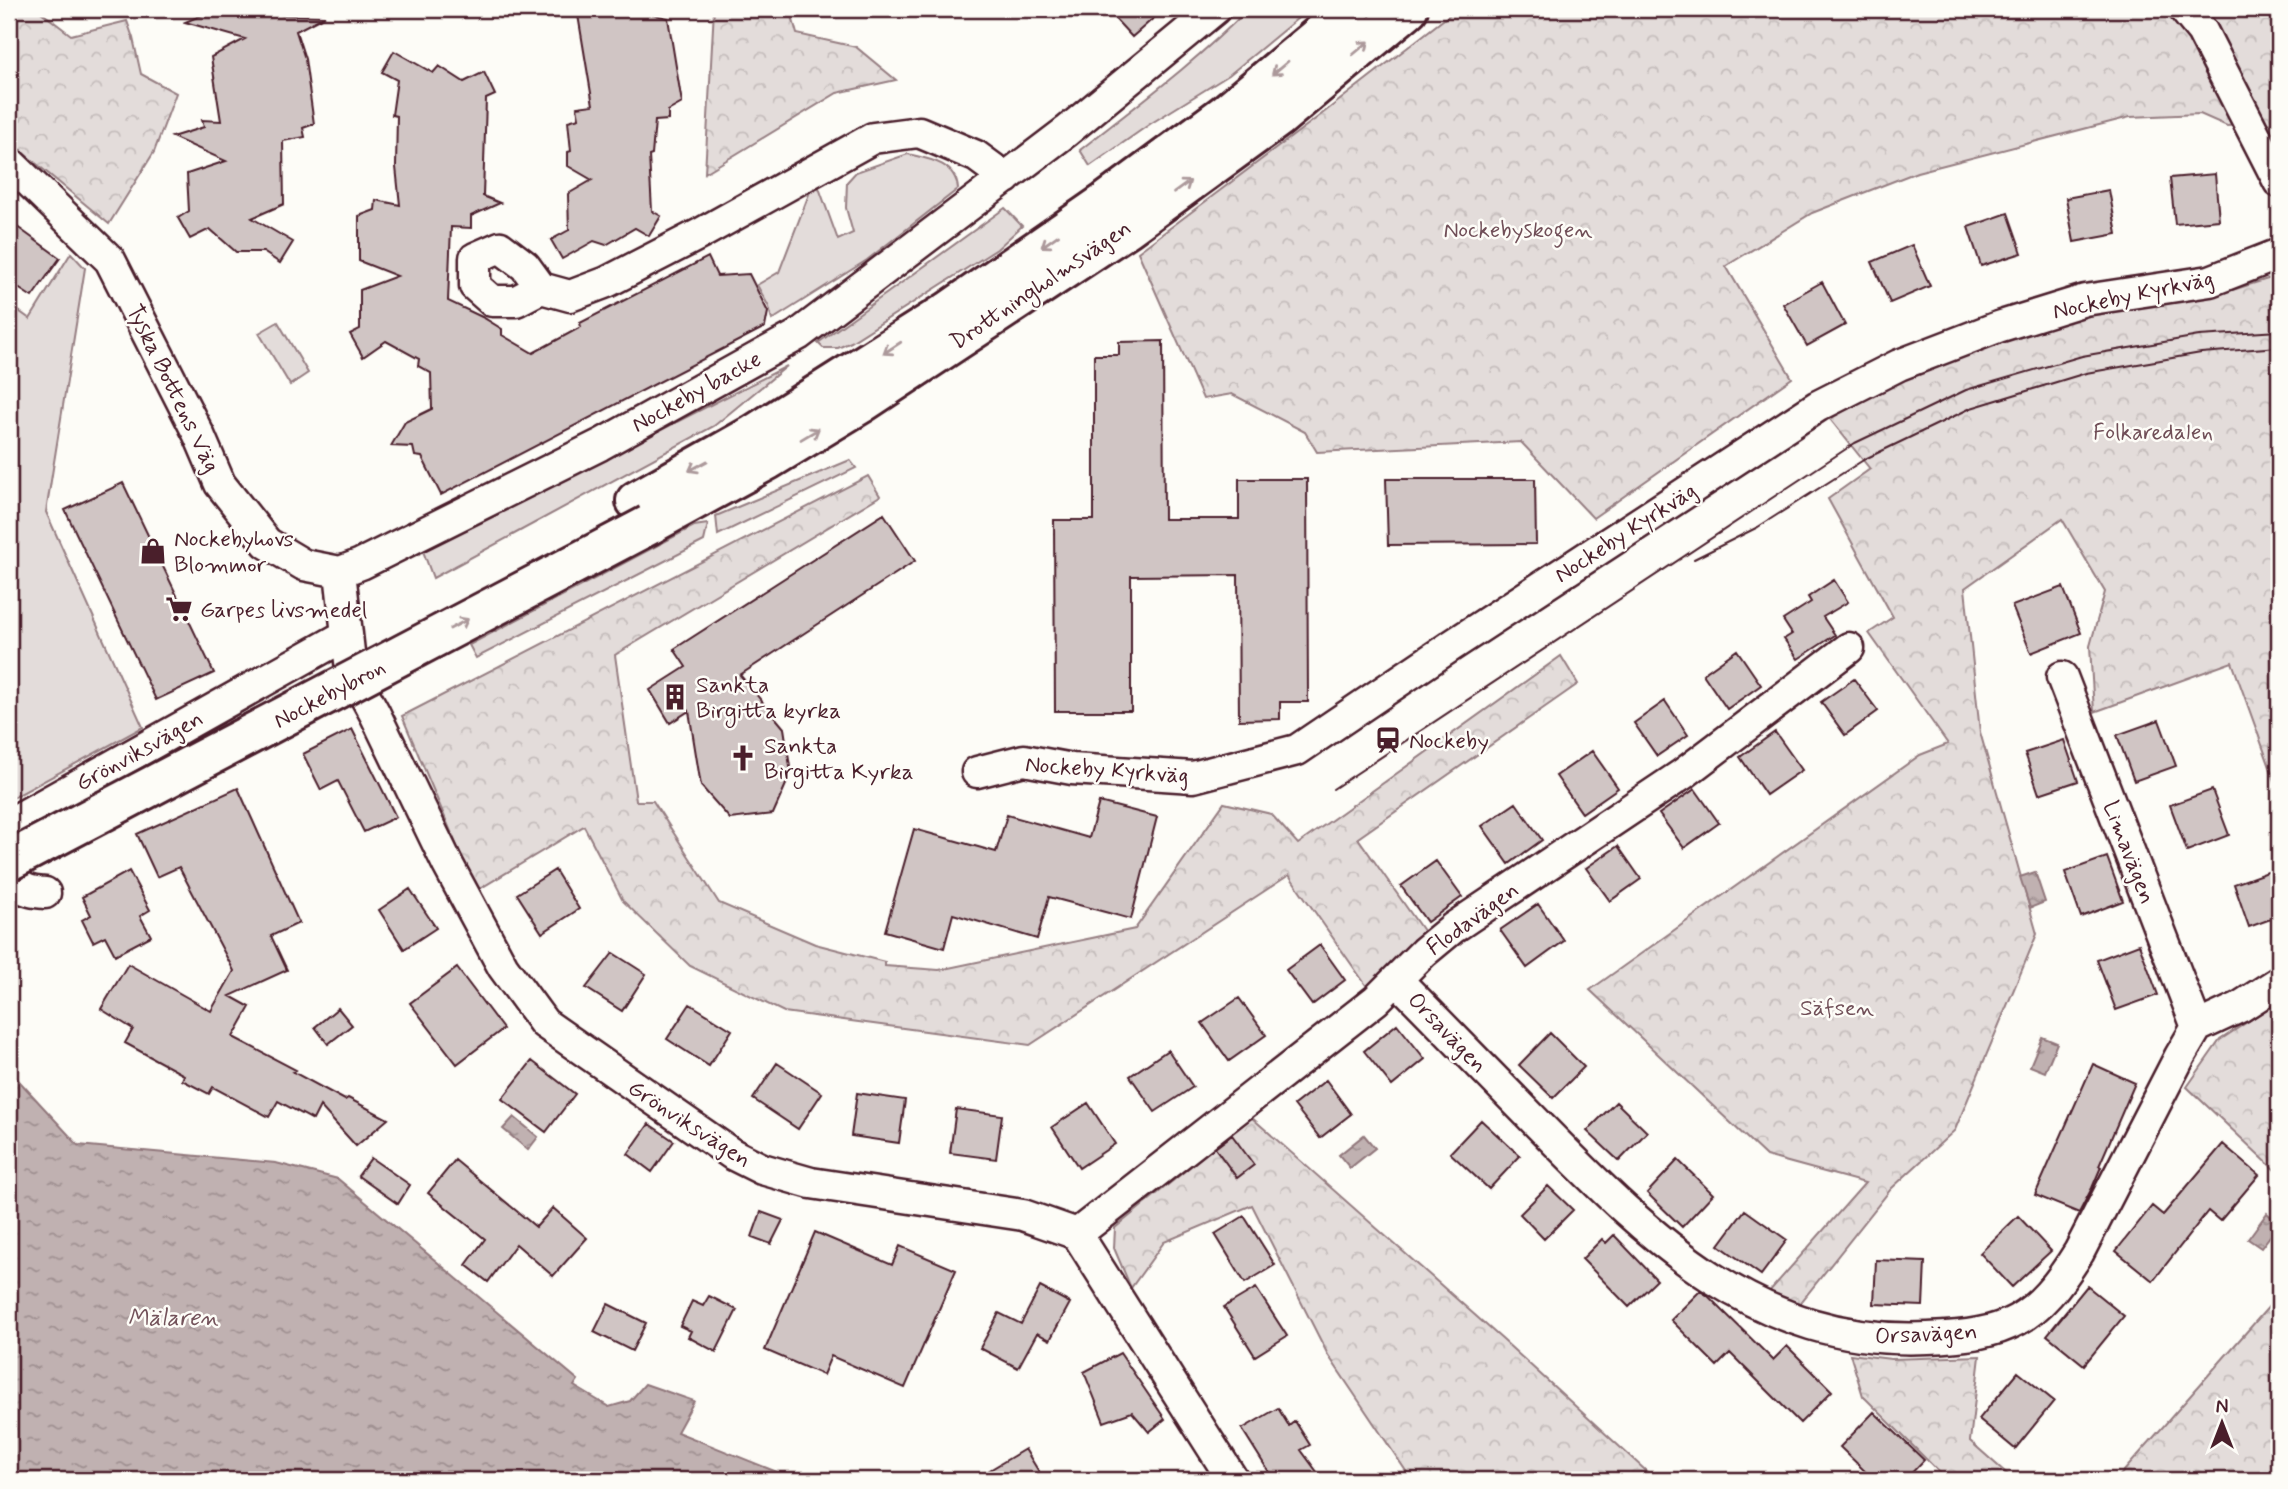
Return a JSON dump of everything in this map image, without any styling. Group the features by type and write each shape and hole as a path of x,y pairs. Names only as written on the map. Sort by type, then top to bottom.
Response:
{"main road":[{"name":"Drottningholmsvägen","path":"642,513 753,435 949,311 1106,202 1225,114 1351,9"},
{"name":"Drottningholmsvägen","path":"642,513 768,460 862,403 1127,228 1278,118 1408,9"},
{"name":"Nockebybron","path":"9,836 642,513"},
{"name":"Nockebybron","path":"9,861 642,513"}],"street":[{"name":"Nockeby backe","path":"351,568 600,445 798,335 1006,178 1215,9"},
{"path":"2184,9 2202,31 2279,182"},
{"path":"541,288 570,296 607,282 873,138 919,132 976,156 1006,178"},
{"name":"Tyska Bottens Väg","path":"9,162 110,260 199,435 219,484 267,543 304,565 351,568"},
{"name":"Nockeby Kyrkväg","path":"977,772 1024,760 1072,769 1193,777 1297,750 1808,413 1899,365 1998,327 2085,300 2210,281 2279,254"},
{"name":"Grönviksvägen","path":"351,568 346,635 351,670 448,865 503,967 544,1023 732,1154 762,1169 811,1183 1023,1215 1077,1234"},
{"name":"Grönviksvägen","path":"45,892 26,891 19,886 9,867 21,817 346,635"},
{"name":"Flodavägen","path":"1077,1234 1376,1000 1424,952 1453,928 1683,774 1849,648"},
{"name":"Limavägen","path":"2062,677 2197,1027"},
{"name":"Orsavägen","path":"1396,980 1617,1204 1664,1244 1710,1276 1775,1313 1846,1334 1894,1340 1958,1337 2008,1327 2034,1310 2061,1281 2079,1252 2197,1027"},
{"path":"2197,1027 2240,1007 2279,982"},
{"path":"1077,1234 1234,1480"}],"green space":[{"path":"9,9 37,9 71,35 127,21 141,74 176,93 154,152 109,224 9,141"},
{"path":"714,9 790,9 797,34 856,47 896,80 837,93 705,173"},
{"path":"1248,9 1309,9 1229,75 1150,124 1090,166 1080,150 1187,65"},
{"name":"Nockebyskogen","path":"1457,9 2279,9 2279,123 2227,126 2200,114 2130,117 1917,172 1812,213 1726,266 1792,378 1593,518 1521,442 1317,452 1305,432 1232,394 1203,399 1138,252"},
{"path":"908,154 933,160 947,168 956,180 958,189 867,260 772,320 769,307 757,285 779,272 811,189 818,185 838,240 853,233 846,208 847,182 856,172"},
{"path":"1005,208 1022,226 997,249 851,342 838,348 823,348 818,343"},
{"path":"71,253 85,268 46,512 143,727 9,800 9,304 30,319"},
{"path":"2271,278 2279,286 2279,792 2232,662 2094,712 2090,646 2105,592 2062,519 1965,588 1980,732 2037,934 1955,1130 1891,1189 1798,1306 1768,1293 1865,1183 1766,1156 1590,990 1920,755 1948,744 1869,633 1893,617 1828,499 1870,469 1830,419 1909,374 2001,339 2089,314 2213,296"},
{"path":"278,322 308,373 290,385 259,333"},
{"path":"787,366 714,426 433,578 423,551"},
{"path":"850,460 856,468 718,535 716,516"},
{"path":"868,476 880,496 615,655 636,801 653,801 719,903 815,944 885,962 885,966 939,970 1135,929 1224,803 1271,814 1298,844 1561,656 1578,684 1358,838 1426,935 1368,988 1289,875 1030,1045 784,1012 690,966 623,901 584,826 476,891 402,716"},
{"path":"708,524 704,541 476,658 469,645 694,526"},
{"path":"2279,1001 2279,1174 2187,1087 2220,1040"},
{"path":"1251,1117 1503,1340 1656,1480 1412,1480 1328,1355 1252,1205 1164,1242 1131,1288 1114,1248 1115,1228"},
{"path":"2279,1295 2279,1480 2116,1480"},
{"path":"1850,1354 1891,1359 1980,1356 1970,1441 2014,1480 1947,1480 1863,1396"}],"water":[{"path":"2035,872 2045,902 2030,908 2020,877"},
{"path":"2042,1037 2057,1043 2045,1072 2030,1066"},
{"name":"Mälaren","path":"9,1070 78,1145 276,1163 338,1179 578,1380 574,1386 609,1407 630,1401 645,1384 694,1401 677,1432 797,1480 9,1480"},
{"path":"514,1117 538,1137 528,1150 503,1129"},
{"path":"1364,1135 1375,1148 1350,1168 1339,1155"},
{"path":"2267,1213 2279,1224 2261,1248 2248,1239"}],"building":[{"path":"217,9 283,9 282,15 325,16 296,31 305,59 314,124 303,128 305,137 283,141 284,204 252,218 293,242 280,263 263,252 236,252 210,229 190,239 178,218 189,211 187,174 226,161 172,137 204,127 202,120 221,121 211,57 245,39 185,22"},
{"path":"577,9 653,9 655,15 668,18 682,103 668,111 668,120 655,121 652,155 649,156 652,211 661,216 649,236 635,228 606,245 594,241 562,259 551,240 569,230 568,194 592,180 568,166 568,152 571,151 568,121 579,118 577,107 593,105"},
{"path":"1106,9 1164,9 1132,37"},
{"path":"394,51 433,73 439,66 464,82 484,72 495,95 486,99 483,196 500,203 471,216 471,228 451,227 448,301 502,329 502,335 533,353 581,327 580,323 708,257 717,276 749,274 768,312 765,327 441,495 422,457 415,456 413,447 391,446 405,422 432,409 431,373 418,366 419,359 386,341 363,357 350,334 360,329 360,290 397,276 359,261 359,216 375,210 376,200 400,205 396,167 397,116 392,115 397,80 382,72"},
{"path":"2215,174 2219,220 2175,224 2170,178"},
{"path":"2109,190 2117,234 2074,242 2066,198"},
{"path":"2008,213 2022,253 1981,266 1968,227"},
{"path":"9,221 60,258 32,297 9,282"},
{"path":"1912,245 1930,286 1890,303 1872,262"},
{"path":"1822,282 1845,325 1807,346 1783,304"},
{"path":"1163,341 1164,519 1239,519 1239,479 1307,479 1308,702 1280,702 1280,719 1239,720 1238,575 1131,576 1131,711 1055,711 1054,520 1094,520 1094,355 1119,355 1119,342"},
{"path":"1386,479 1535,479 1536,544 1388,545"},
{"path":"123,483 214,673 156,700 65,510"},
{"path":"884,514 915,561 740,675 784,728 791,773 773,814 730,819 701,786 689,711 670,723 650,690 686,667 674,649"},
{"path":"1834,580 1848,602 1823,617 1835,635 1798,659 1784,639 1792,634 1783,620 1811,602 1808,597"},
{"path":"2063,587 2081,633 2031,653 2012,606"},
{"path":"1737,650 1761,685 1727,709 1703,674"},
{"path":"1854,679 1878,711 1845,735 1821,702"},
{"path":"1665,701 1688,735 1657,756 1634,723"},
{"path":"2159,720 2176,766 2134,781 2117,735"},
{"path":"352,729 396,817 364,832 338,781 321,790 303,754"},
{"path":"1775,732 1802,770 1766,795 1740,757"},
{"path":"2064,740 2078,781 2039,794 2025,753"},
{"path":"1592,751 1618,788 1582,813 1556,776"},
{"path":"238,788 299,923 271,936 287,970 230,996 250,1007 233,1037 296,1070 293,1072 345,1100 348,1098 388,1119 356,1146 320,1106 313,1120 278,1101 269,1117 213,1087 209,1094 182,1080 184,1075 125,1043 133,1029 101,1009 128,964 211,1011 234,971 179,867 157,877 137,834"},
{"path":"1695,789 1719,823 1684,848 1659,814"},
{"path":"2212,790 2229,835 2187,851 2170,805"},
{"path":"1099,802 1157,817 1131,919 1049,897 1037,939 953,914 944,948 885,931 914,829 996,852 1007,815 1089,838"},
{"path":"1516,803 1542,840 1509,864 1482,826"},
{"path":"1618,846 1641,879 1610,901 1586,868"},
{"path":"2107,857 2123,901 2081,917 2065,872"},
{"path":"1436,861 1462,897 1427,922 1401,886"},
{"path":"2279,868 2279,916 2249,927 2234,884"},
{"path":"555,870 579,909 542,933 517,894"},
{"path":"129,871 150,910 140,916 151,936 115,955 105,936 93,942 82,920 91,915 82,897"},
{"path":"410,889 436,928 404,949 379,910"},
{"path":"1538,904 1564,941 1527,968 1500,930"},
{"path":"2139,944 2158,995 2116,1010 2097,960"},
{"path":"1320,945 1345,980 1312,1005 1286,970"},
{"path":"613,953 646,974 622,1011 586,988"},
{"path":"457,968 503,1029 457,1064 410,1003"},
{"path":"1239,998 1266,1035 1229,1061 1202,1023"},
{"path":"690,1004 732,1030 709,1066 667,1039"},
{"path":"338,1008 352,1025 328,1044 315,1027"},
{"path":"1397,1024 1425,1059 1392,1086 1364,1051"},
{"path":"1550,1033 1584,1067 1553,1098 1519,1065"},
{"path":"1168,1050 1193,1087 1155,1112 1130,1076"},
{"path":"532,1061 575,1094 546,1132 502,1099"},
{"path":"777,1063 822,1093 798,1129 753,1099"},
{"path":"2093,1064 2135,1083 2079,1213 2035,1195"},
{"path":"1326,1080 1351,1114 1320,1138 1294,1105"},
{"path":"857,1093 905,1100 899,1143 851,1136"},
{"path":"1616,1102 1647,1132 1619,1161 1587,1131"},
{"path":"1088,1103 1115,1144 1079,1168 1052,1127"},
{"path":"956,1109 1002,1115 996,1159 950,1153"},
{"path":"1481,1120 1520,1156 1489,1189 1450,1153"},
{"path":"649,1124 674,1141 652,1172 628,1154"},
{"path":"1232,1135 1254,1165 1237,1178 1215,1148"},
{"path":"2223,1144 2259,1175 2220,1221 2208,1211 2153,1281 2116,1251 2152,1206 2163,1215"},
{"path":"371,1158 410,1185 398,1204 358,1176"},
{"path":"455,1160 536,1227 553,1208 587,1238 553,1276 516,1244 488,1282 466,1265 485,1239 428,1193"},
{"path":"1678,1160 1713,1194 1682,1227 1647,1193"},
{"path":"1548,1186 1573,1210 1544,1239 1520,1214"},
{"path":"1745,1210 1787,1240 1761,1275 1719,1245"},
{"path":"761,1212 783,1220 771,1244 752,1237"},
{"path":"1244,1216 1275,1265 1245,1283 1215,1234"},
{"path":"2018,1216 2051,1251 2012,1287 1980,1253"},
{"path":"815,1232 892,1265 900,1246 956,1270 905,1388 831,1356 823,1375 765,1350"},
{"path":"1614,1235 1657,1280 1629,1307 1582,1259 1602,1239 1606,1243"},
{"path":"1876,1260 1925,1262 1923,1306 1874,1304"},
{"path":"2087,1286 2124,1316 2084,1365 2047,1335"},
{"path":"1040,1287 1070,1303 1050,1340 1037,1333 1018,1368 980,1348 999,1313 1021,1324"},
{"path":"1256,1288 1287,1336 1255,1356 1224,1307"},
{"path":"1700,1291 1773,1360 1787,1346 1832,1391 1800,1423 1730,1353 1717,1366 1671,1320"},
{"path":"709,1296 737,1310 716,1352 688,1337 691,1331 680,1326 692,1301 703,1306"},
{"path":"608,1304 646,1323 632,1351 594,1332"},
{"path":"1120,1353 1165,1419 1149,1432 1132,1412 1104,1422 1084,1372"},
{"path":"2018,1372 2054,1401 2015,1449 1979,1419"},
{"path":"1278,1408 1289,1426 1295,1421 1310,1445 1301,1450 1323,1480 1274,1480 1242,1429"},
{"path":"1874,1412 1924,1460 1905,1480 1874,1480 1840,1447"},
{"path":"1025,1449 1044,1480 973,1480"}],"tram line":[{"path":"1333,789 1855,443 1966,390 2082,356 2199,336 2279,331"},
{"path":"1694,559 1758,527 1865,459 1971,408 2086,373 2201,353 2279,347"}],"place":[{"name":"Nockebyhovs Blommor","path":"153,551"},
{"name":"Garpes livsmedel","path":"179,609"},
{"name":"Sankta Birgitta kyrka","path":"675,697"},
{"name":"Nockeby","path":"1388,740"},
{"name":"Sankta Birgitta Kyrka","path":"743,758"}],"park label":[{"name":"Folkaredalen","path":"2153,431"},
{"name":"Säfsen","path":"1837,1007"}]}
